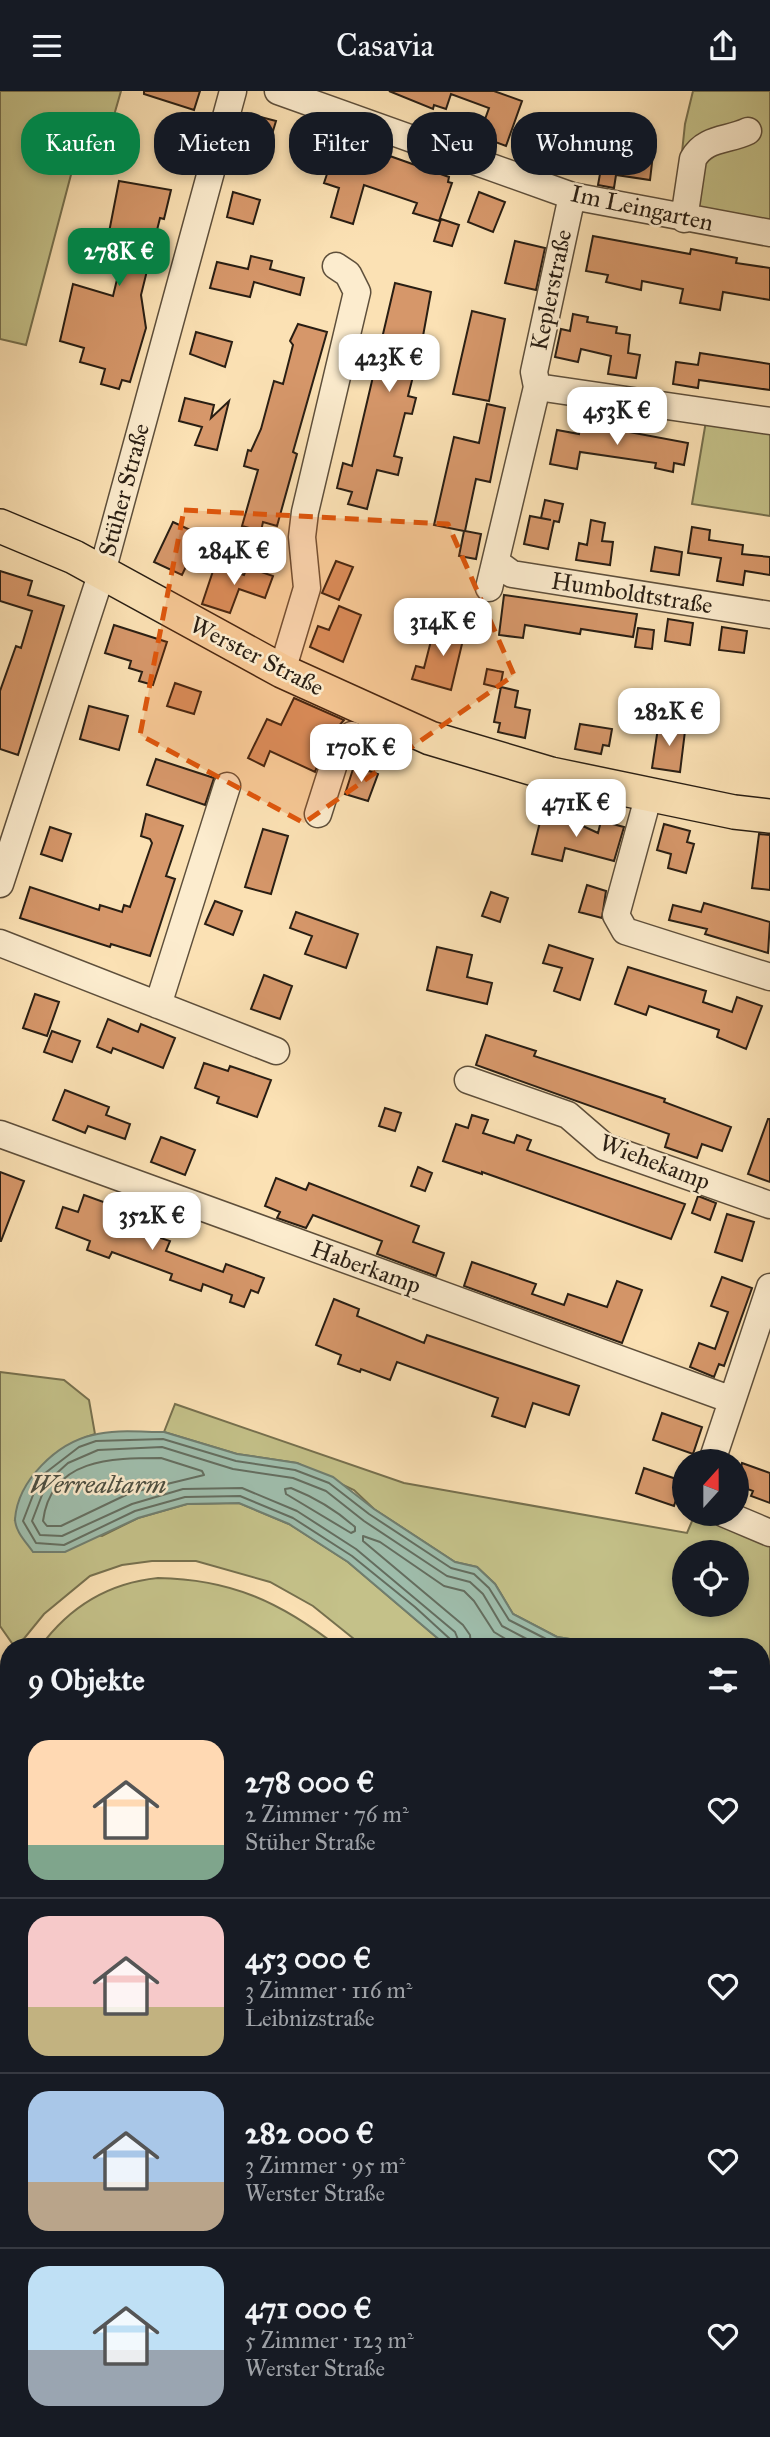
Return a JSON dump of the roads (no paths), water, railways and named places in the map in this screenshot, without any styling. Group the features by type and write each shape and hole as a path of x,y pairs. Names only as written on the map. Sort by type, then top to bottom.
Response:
{"main road":[{"name":"Werster Straße","path":"0,526 33,537 102,572 282,671 430,738 525,768 770,816"}],"street":[{"name":"Stüher Straße","path":"1,875 102,572 233,91"},
{"name":"Im Leingarten","path":"278,91 572,196 770,233"},
{"path":"684,219 693,159 700,134 748,131"},
{"name":"Keplerstraße","path":"489,588 537,387 534,372 572,196"},
{"path":"282,671 307,588 302,537 305,512 357,292 348,274 336,266"},
{"path":"537,387 770,421"},
{"name":"Humboldtstraße","path":"497,563 512,574 770,615"},
{"path":"318,814 338,751 352,735"},
{"path":"158,1005 228,786"},
{"path":"649,794 616,915 625,931 770,977"},
{"path":"0,943 276,1051"},
{"name":"Wiehekamp","path":"468,1080 568,1115 605,1147 770,1205"},
{"name":"Haberkamp","path":"0,1134 732,1400"},
{"path":"716,1449 770,1287"},
{"path":"749,1524 770,1533"}],"water":[{"name":"Werrealtarm","path":"119,1431 164,1432 237,1454 297,1463 333,1477 374,1509 455,1562 477,1567 495,1584 513,1614 563,1638 437,1638 348,1562 289,1524 239,1503 187,1504 138,1518 65,1552 33,1552 15,1523 23,1491 32,1477 53,1455 79,1439"}]}
